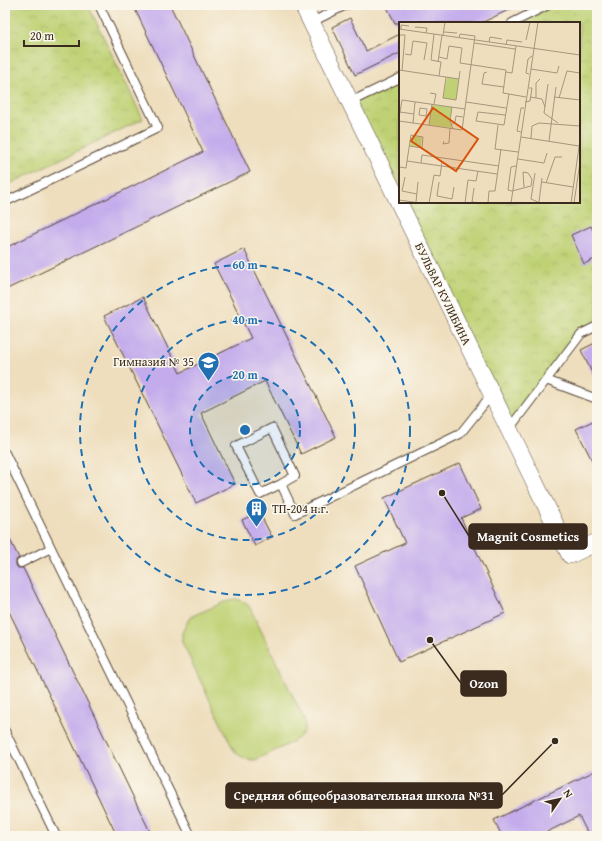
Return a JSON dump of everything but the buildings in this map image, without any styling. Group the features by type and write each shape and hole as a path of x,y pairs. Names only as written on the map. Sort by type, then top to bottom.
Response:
{"street":[{"name":"БУЛЬВАР КУЛИБИНА","path":"303,5 399,203"},
{"name":"БУЛЬВАР КУЛИБИНА","path":"399,203 570,555 597,542"}],"lane":[{"path":"5,202 158,128 98,5"},
{"path":"312,22 346,5"},
{"path":"514,22 548,5"},
{"path":"350,102 399,78"},
{"path":"509,429 581,334 597,326"},
{"path":"546,380 597,399"},
{"path":"280,484 295,514 460,434 492,394"},
{"path":"272,428 295,476 280,484 260,494 236,446 272,428"},
{"path":"5,453 191,836"},
{"path":"21,563 51,548"},
{"path":"5,731 56,836"}],"green space":[{"path":"10,5 88,5 143,119 5,186 5,7"},
{"path":"556,5 597,5 597,323 579,333 509,425 402,203 580,203 580,22 520,22"},
{"path":"399,80 399,197 353,103"},
{"path":"236,599 249,606 305,723 302,734 294,741 255,760 244,758 234,751 182,642 182,633 190,617 229,600"}],"place":[{"name":"Гимназия № 35","path":"209,382"},
{"name":"Magnit Cosmetics","path":"442,493"},
{"name":"ТП-204 н.г.","path":"257,528"},
{"name":"Ozon","path":"430,640"},
{"name":"Средняя общеобразовательная школа №31","path":"555,741"}]}
